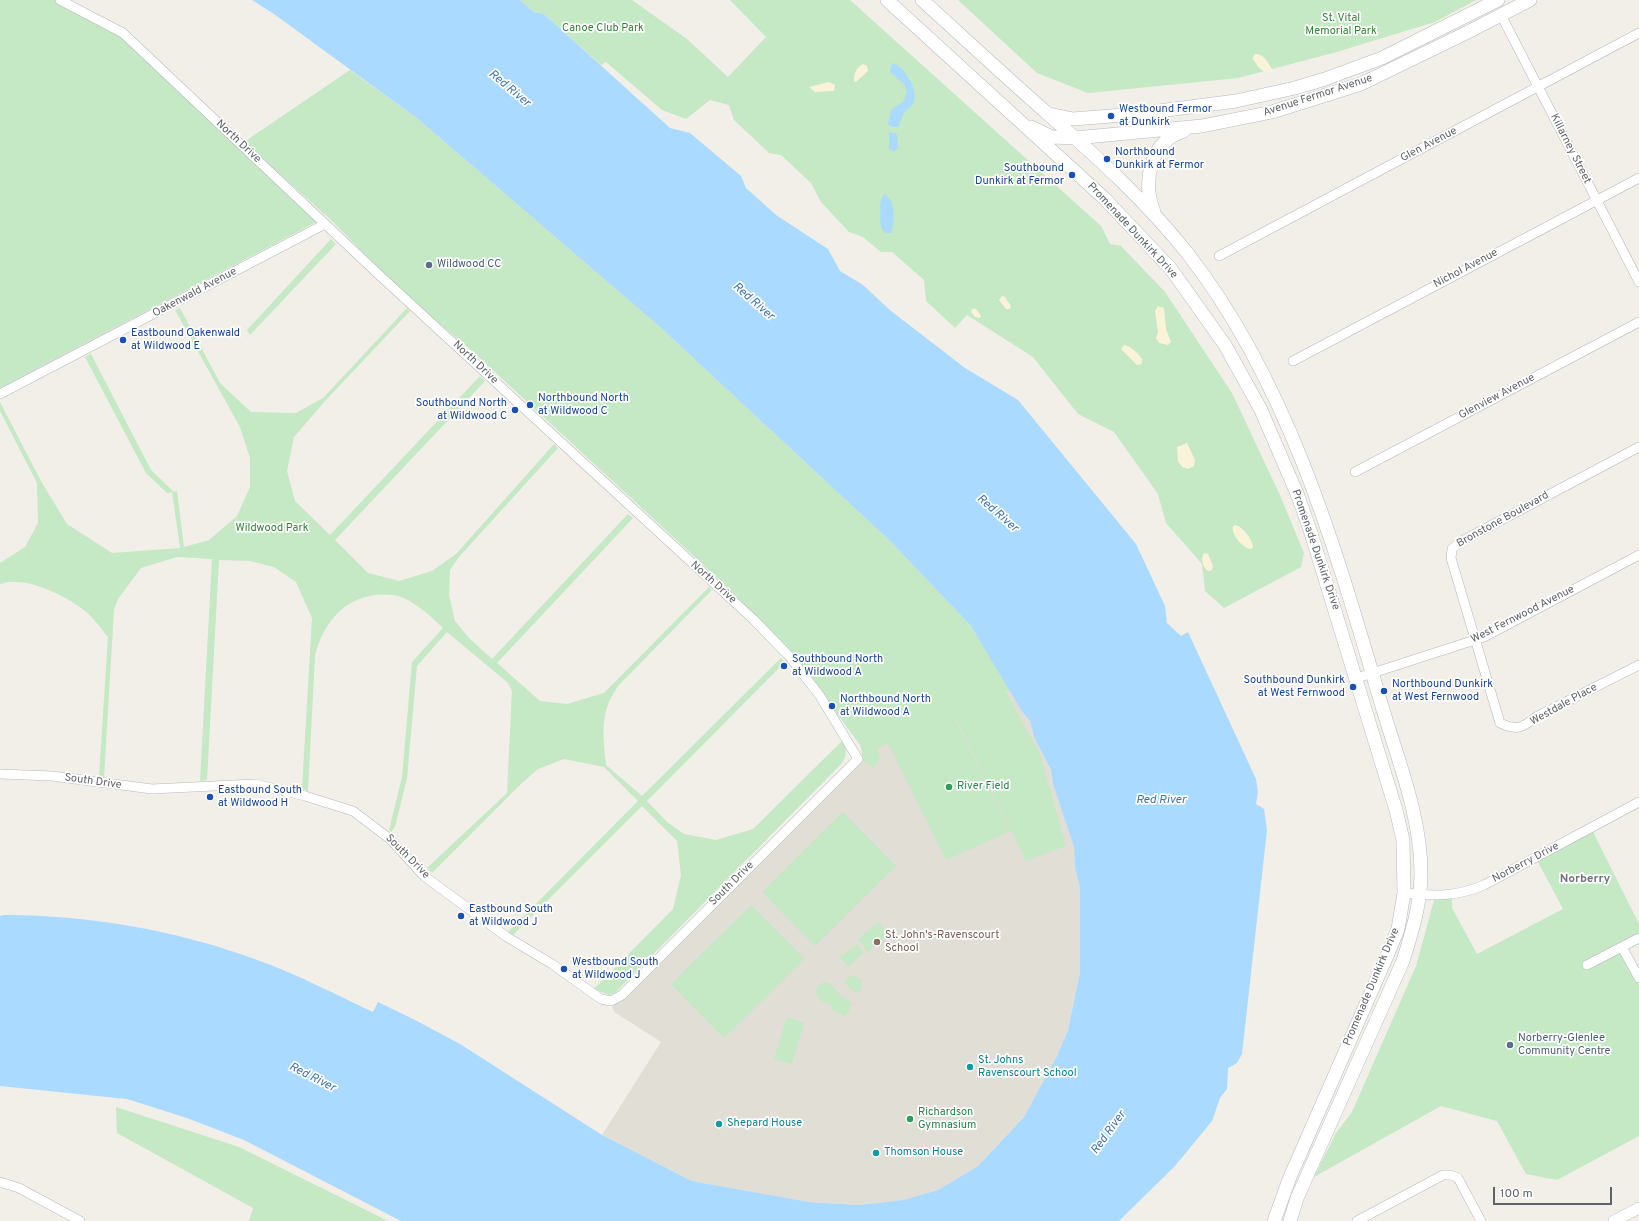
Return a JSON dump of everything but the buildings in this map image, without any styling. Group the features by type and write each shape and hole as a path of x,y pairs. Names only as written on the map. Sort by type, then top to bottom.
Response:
{"main road":[{"name":"Promenade Dunkirk Drive","path":"887,0 1105,199 1171,269 1225,345 1257,403 1298,496 1357,678 1402,832 1405,871 1404,893 1398,929 1290,1177 1274,1221"},
{"name":"Promenade Dunkirk Drive","path":"922,0 1076,138 1157,218 1188,255 1236,324 1275,396 1314,491 1372,673 1413,809 1419,839 1421,872 1420,894 1412,932 1403,961 1297,1198 1290,1221"},
{"name":"Avenue Fermor Avenue","path":"1047,113 1073,119 1136,114 1236,101 1295,88 1325,80 1382,58 1498,0"},
{"name":"Avenue Fermor Avenue","path":"1021,123 1052,137 1076,138 1202,126 1272,112 1361,84 1530,0"},
{"path":"1291,106 1286,101 1287,94 1295,88"},
{"path":"1157,218 1149,199 1148,190 1149,174 1157,152 1174,134 1202,126"},
{"path":"1257,403 1275,396"}],"street":[{"name":"North Drive","path":"60,0 122,33 325,224 753,619 789,656 820,696 858,759"},
{"name":"Killarney Street","path":"1500,15 1639,282"},
{"name":"Glen Avenue","path":"1219,256 1639,33"},
{"name":"Nichol Avenue","path":"1293,361 1639,178"},
{"name":"Oakenwald Avenue","path":"0,394 325,224"},
{"name":"Glenview Avenue","path":"1355,472 1639,322"},
{"name":"Bronstone Boulevard","path":"1477,640 1451,558 1452,548 1639,447"},
{"name":"West Fernwood Avenue","path":"1357,678 1477,640 1639,555"},
{"name":"Westdale Place","path":"1477,640 1500,723 1511,728 1524,727 1536,717 1639,665"},
{"name":"South Drive","path":"0,774 52,776 152,790 255,784 305,796 353,811 390,838 424,876 465,908 506,937 552,964 593,994 601,999 611,1001 622,995 858,759"},
{"name":"Norberry Drive","path":"1404,893 1449,895 1467,892 1484,885 1639,802"},
{"path":"1587,965 1639,938"},
{"path":"1622,947 1639,978"},
{"path":"1357,1221 1443,1175 1451,1175 1458,1178 1481,1221"},
{"path":"0,1182 19,1188 80,1221"},
{"path":"1614,1221 1639,1208"}],"shaded area":[{"name":"St. John's-Ravenscourt School","path":"1011,690 1023,713 1030,721 1034,737 1051,770 1053,784 1074,847 1075,868 1080,888 1080,972 1068,1030 1057,1056 1024,1117 978,1166 938,1190 903,1200 859,1205 809,1202 692,1181 602,1135 661,1042 614,1012 611,1001 622,995 853,757"}],"green space":[{"path":"0,0 60,0 123,33 241,145 316,222 0,388"},
{"name":"Canoe Club Park","path":"520,0 632,0 687,39 728,77 766,37 730,0 850,0 1101,226 1110,244 1121,246 1165,292 1232,393 1279,493 1304,553 1301,567 1224,608 1205,591 1202,564 1166,523 1158,494 1114,432 1078,414 1033,357 967,315 955,328 926,301 924,280 892,252 881,252 863,237 849,232 821,202 811,183 781,155 769,153 734,120 729,105 710,100 686,119 662,110 606,62 601,65 544,14 534,12"},
{"name":"St. Vital Memorial Park","path":"958,0 1476,0 1435,22 1333,53 1238,78 1088,93 1037,73"},
{"path":"350,70 418,119 660,327 890,541 971,626 1011,690 1006,692 1040,754 1066,846 1026,861 1011,831 946,860 888,743 877,748 880,759 873,768 861,759 862,752 860,745 796,658 724,584 471,350 404,294 332,221 244,142","holes":["953,715 954,715 1009,827"]},
{"path":"331,239 336,244 250,335 247,330"},
{"name":"Wildwood Park","path":"180,308 220,383 251,412 296,413 323,398 407,308 410,311 325,401 294,437 287,471 295,501 330,535 480,376 485,381 335,540 368,573 399,581 432,571 456,554 554,444 558,448 459,557 450,570 449,595 455,621 469,638 492,659 628,514 633,518 497,663 540,701 567,704 604,693 709,587 712,590 619,685 608,704 604,723 606,765 642,796 781,658 785,662 647,801 667,822 684,834 716,840 753,829 842,741 846,752 842,763 615,993 609,995 594,989 673,909 681,875 677,841 642,806 513,935 508,932 638,801 604,767 564,759 538,769 523,782 432,873 427,868 507,793 512,691 508,683 447,632 417,666 407,778 395,827 391,832 389,830 402,777 412,662 443,628 413,603 400,596 378,595 364,597 352,602 342,609 333,619 319,642 315,656 308,791 302,789 312,618 296,582 274,567 250,561 219,560 207,780 200,781 212,559 177,557 141,568 118,599 114,610 104,777 99,776 108,637 85,611 56,593 45,588 21,582 0,584 0,563 25,547 38,523 37,483 0,411 0,402 41,481 67,524 112,553 180,548 172,492 167,493 146,473 85,357 91,354 151,470 174,492 177,491 184,547 209,540 237,516 250,487 250,458 240,427 175,310"},
{"path":"843,812 896,866 815,946 762,892"},
{"name":"Norberry-Glenlee Community Centre","path":"1592,830 1639,924 1639,935 1620,946 1639,984 1639,1136 1557,1180 1526,1174 1497,1121 1441,1106 1314,1177 1336,1133 1352,1112 1416,966 1435,897 1452,897 1452,908 1477,954 1563,909 1537,860"},
{"path":"751,905 805,959 724,1038 671,984"},
{"path":"879,922 889,934 868,952 858,939"},
{"path":"857,944 864,953 848,967 840,957"},
{"path":"851,975 862,980 861,991 856,993 844,982"},
{"path":"824,982 830,983 841,996 852,1003 845,1016 835,1012 829,1004 823,1003 816,993 817,987"},
{"path":"787,1017 804,1023 792,1064 774,1059"},
{"path":"116,1107 239,1147 388,1221 249,1221 253,1208 117,1133"}],"sand":[{"path":"1256,54 1264,58 1273,71 1266,73 1259,68 1253,59 1254,55"},
{"path":"863,64 867,66 868,71 856,82 854,81 855,73"},
{"path":"829,82 835,85 834,91 815,92 809,87"},
{"path":"1002,296 1005,297 1011,306 1010,309 1006,309 999,300"},
{"path":"1158,306 1164,308 1166,329 1171,342 1168,345 1159,343 1156,338 1158,332 1155,311"},
{"path":"972,309 976,309 981,316 980,318 975,317 971,312"},
{"path":"1124,345 1132,348 1136,352 1142,359 1142,364 1137,365 1121,349"},
{"path":"1187,443 1195,460 1194,466 1188,469 1182,467 1178,461 1177,447"},
{"path":"1236,525 1248,535 1253,548 1247,548 1235,537 1233,526"},
{"path":"1204,553 1208,554 1213,566 1212,570 1207,570 1204,566 1202,558"}],"water":[{"name":"Red River","path":"252,0 520,0 534,12 544,14 670,128 690,133 741,176 746,188 776,215 828,249 840,271 863,285 891,311 965,368 1018,400 1136,544 1165,606 1167,623 1181,636 1188,632 1256,779 1258,792 1256,804 1264,809 1267,830 1242,1054 1237,1063 1228,1068 1227,1089 1220,1098 1212,1121 1175,1166 1119,1221 401,1221 244,1140 187,1118 127,1099 0,1086 0,916 5,915 70,918 167,933 230,950 275,967 373,1012 378,1002 460,1044 602,1135 692,1181 809,1202 859,1205 903,1200 938,1190 978,1166 1024,1117 1057,1056 1068,1030 1080,972 1080,888 1075,868 1074,847 1053,784 1051,770 1034,737 1030,721 1023,713 971,626 890,541 660,327 418,119 274,14"},
{"path":"892,63 901,68 905,73 912,85 915,96 913,103 904,113 898,127 888,125 890,115 893,108 904,101 907,91 904,84 890,72"},
{"path":"889,132 897,134 898,148 895,151 889,149"},
{"path":"884,194 891,201 893,206 894,218 891,233 886,233 881,228 880,205"}],"place":[{"name":"Westbound Fermor at Dunkirk","path":"1111,116"},
{"name":"Northbound Dunkirk at Fermor","path":"1107,159"},
{"name":"Southbound Dunkirk at Fermor","path":"1072,175"},
{"name":"Wildwood CC","path":"429,265"},
{"name":"Eastbound Oakenwald at Wildwood E","path":"123,340"},
{"name":"Northbound North at Wildwood C","path":"530,405"},
{"name":"Southbound North at Wildwood C","path":"515,410"},
{"name":"Southbound North at Wildwood A","path":"784,666"},
{"name":"Southbound Dunkirk at West Fernwood","path":"1353,687"},
{"name":"Northbound Dunkirk at West Fernwood","path":"1384,691"},
{"name":"Northbound North at Wildwood A","path":"832,706"},
{"name":"River Field","path":"949,787"},
{"name":"Eastbound South at Wildwood H","path":"210,797"},
{"name":"Eastbound South at Wildwood J","path":"461,916"},
{"name":"St. John's-Ravenscourt School","path":"877,942"},
{"name":"Westbound South at Wildwood J","path":"564,969"},
{"name":"Norberry-Glenlee Community Centre","path":"1510,1045"},
{"name":"St. Johns Ravenscourt School","path":"970,1067"},
{"name":"Richardson Gymnasium","path":"910,1119"},
{"name":"Shepard House","path":"719,1124"},
{"name":"Thomson House","path":"876,1153"}],"district":[{"name":"Norberry","path":"1585,880"}]}
